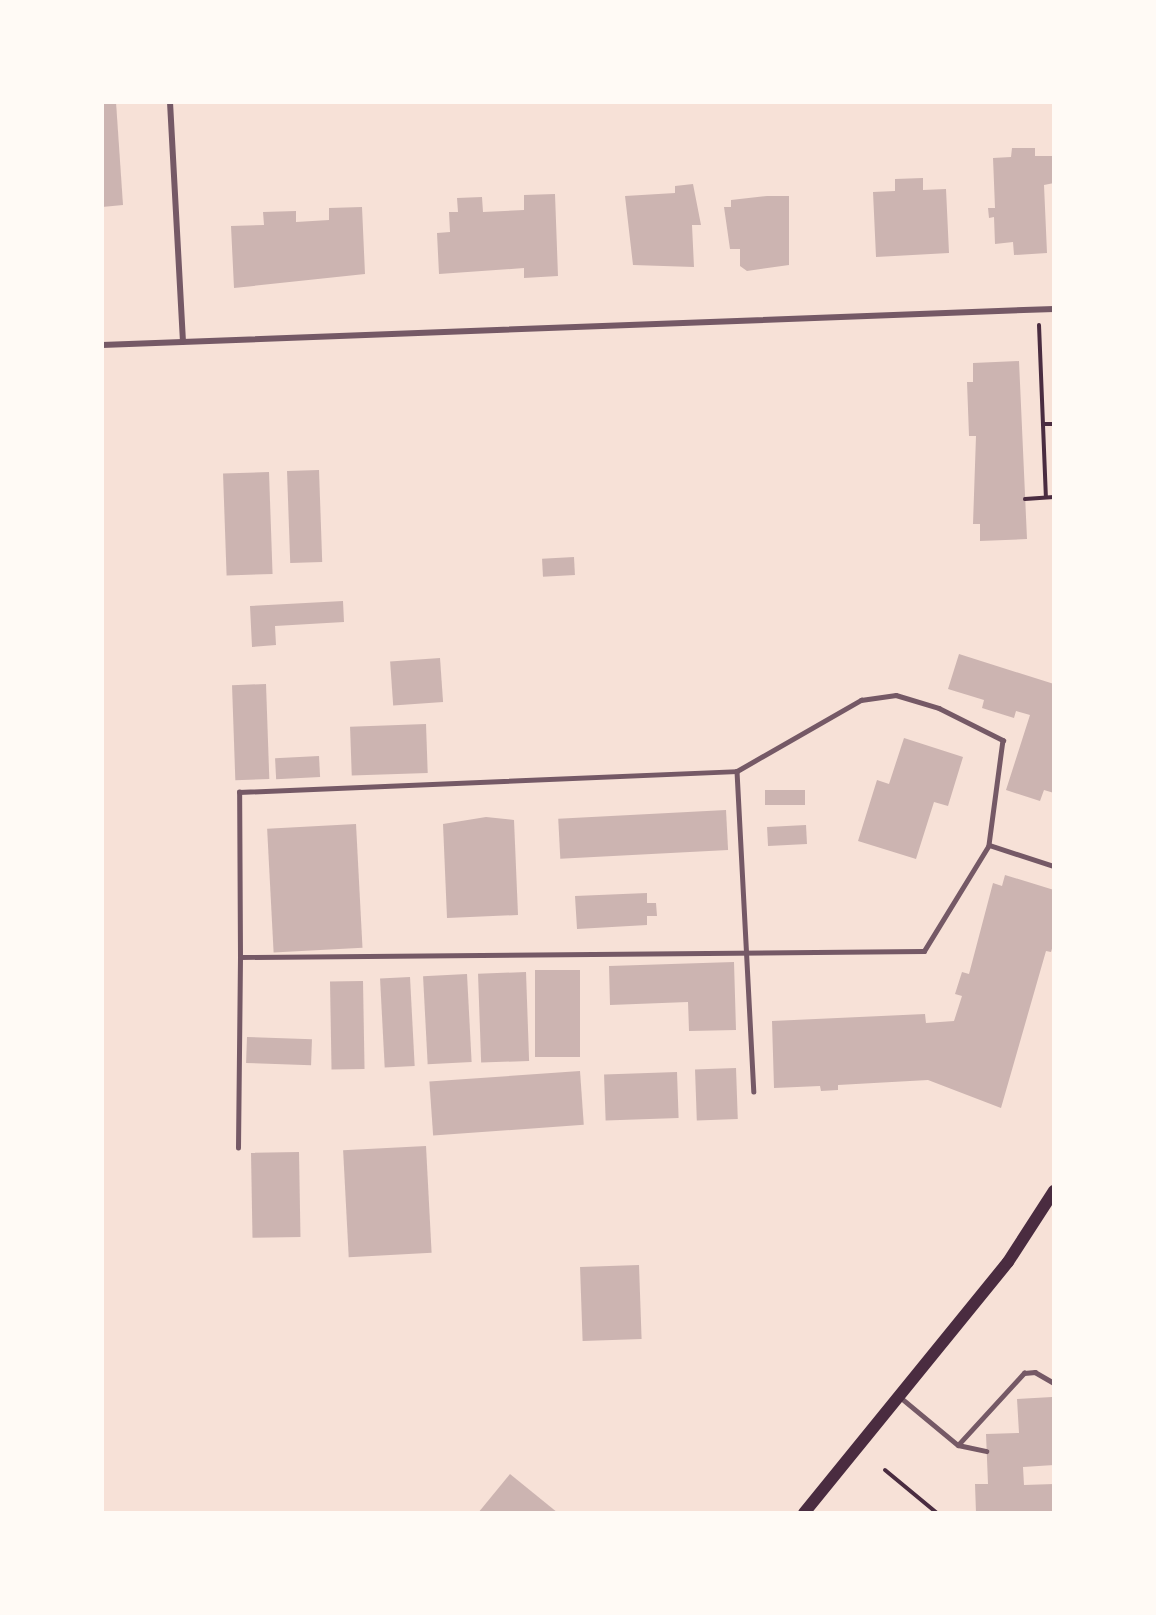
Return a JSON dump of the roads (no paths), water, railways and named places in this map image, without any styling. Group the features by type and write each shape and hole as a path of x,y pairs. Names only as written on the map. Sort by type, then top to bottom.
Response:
{"main road":[{"path":"804,1513 1008,1263 1054,1191"}],"street":[{"path":"170,102 183,342"},
{"path":"102,345 1054,309"}],"lane":[{"path":"238,1148 240,792 737,771 861,700 896,695 939,708 1004,740 989,845 924,951 240,957"},
{"path":"737,771 750,953 754,1092"},
{"path":"989,845 1054,866"},
{"path":"958,1444 1024,1373 1035,1372 1054,1383"},
{"path":"900,1397 958,1444 986,1451"}]}
